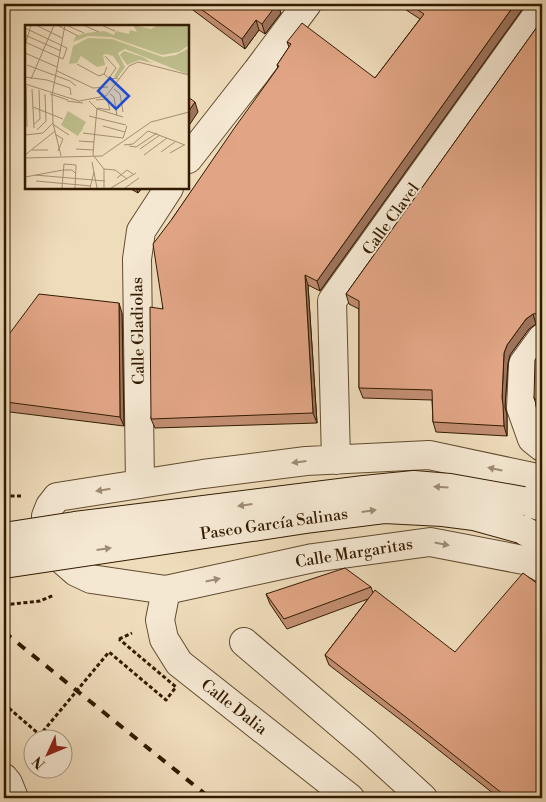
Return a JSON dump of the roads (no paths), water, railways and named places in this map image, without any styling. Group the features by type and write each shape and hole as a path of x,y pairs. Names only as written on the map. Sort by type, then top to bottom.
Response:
{"street":[{"path":"189,159 307,4"},
{"name":"Calle Clavel","path":"336,460 332,301 542,8"},
{"name":"Calle Gladiolas","path":"140,484 137,259 141,231 168,189"},
{"path":"542,338 523,364 521,408 532,439 542,447"},
{"path":"166,590 91,579 76,572 60,559 46,516 50,506 57,497 203,474 306,461 429,455 542,478"},
{"name":"Paseo García Salinas","path":"4,537 74,526 414,485 450,488 533,504"},
{"name":"Paseo García Salinas","path":"4,564 297,520 384,509 443,512 474,516 531,534"},
{"name":"Calle Margaritas","path":"166,590 313,558 430,542 529,561 542,568"},
{"name":"Calle Dalia","path":"166,590 160,620 164,639 178,663 350,798"},
{"path":"244,642 366,746 423,798"},
{"path":"4,778 14,798"}],"railway":[{"path":"4,632 210,798"}]}
